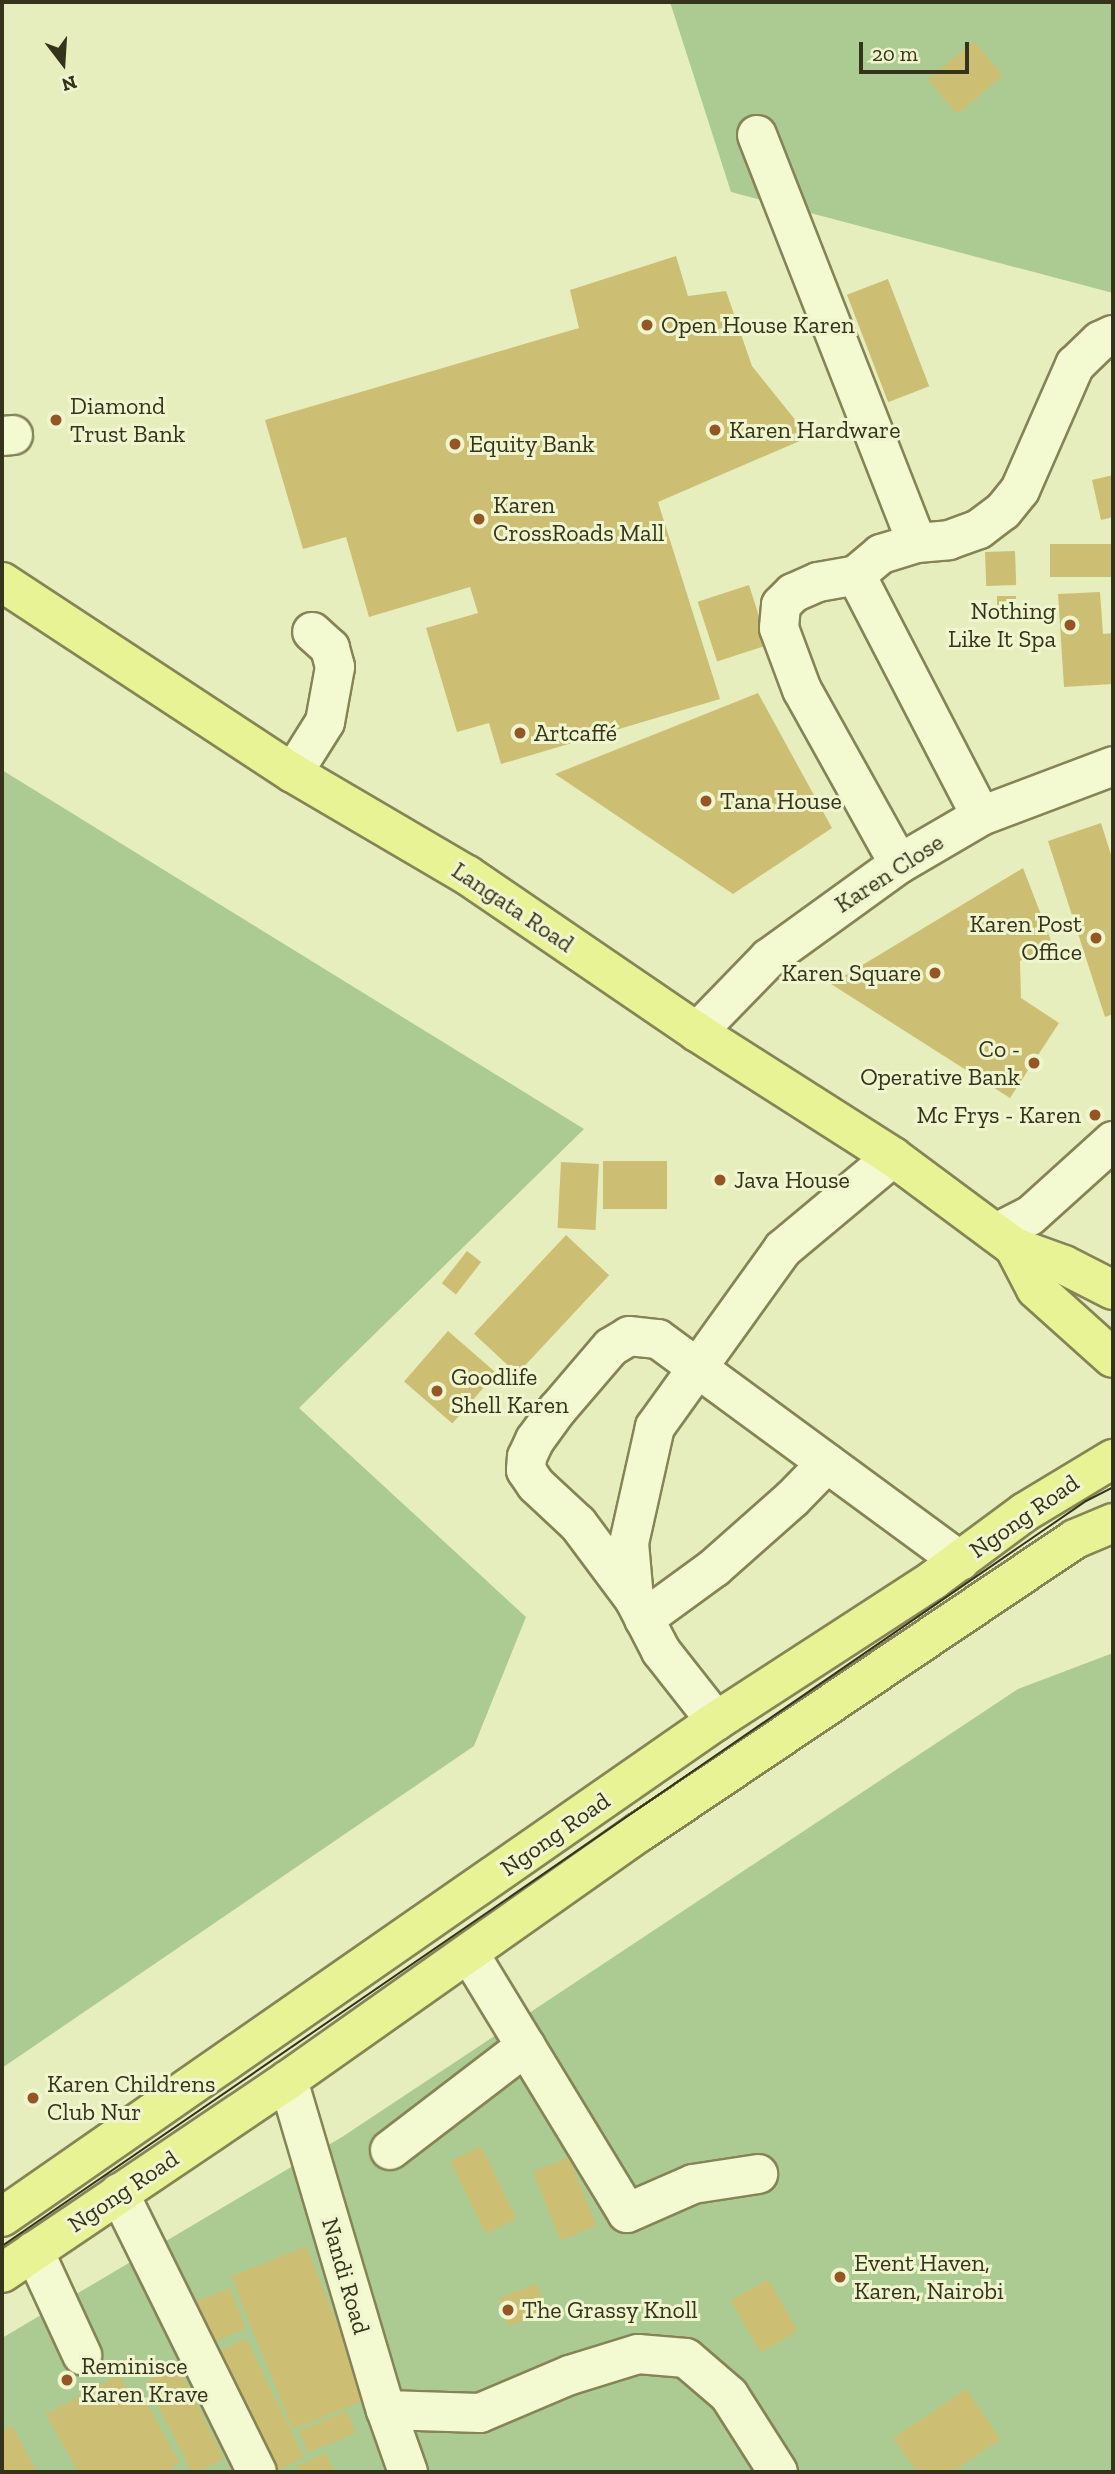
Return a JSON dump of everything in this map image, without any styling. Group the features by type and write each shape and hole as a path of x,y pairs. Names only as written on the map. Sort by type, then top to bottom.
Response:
{"main road":[{"name":"Langata Road","path":"2,582 293,773 467,875 697,1032 893,1157 1005,1240"},
{"path":"1005,1240 1064,1265 1113,1290"},
{"path":"1005,1240 1036,1289 1113,1358"},
{"name":"Ngong Road","path":"2,2217 716,1721 960,1560 1025,1512 1093,1468 1113,1459"},
{"name":"Ngong Road","path":"2,2273 288,2080 640,1832 1075,1539 1113,1523"}],"street":[{"path":"757,135 917,543"},
{"path":"899,864 802,690 779,628 782,605 793,593 818,582 856,575 881,554 979,529 1003,511 1020,490 1075,365 1100,341 1113,335"},
{"path":"856,575 981,816"},
{"path":"293,773 325,722 335,667 330,648 312,632"},
{"name":"Karen Close","path":"697,1032 769,958 899,864 981,816 1113,766"},
{"path":"1005,1240 1113,1141"},
{"path":"639,1609 629,1543 655,1427 783,1250 893,1157"},
{"path":"716,1721 660,1651 639,1609 578,1524 536,1485 526,1470 527,1457 557,1410 611,1348 629,1336 658,1339 960,1560"},
{"path":"639,1609 714,1568 792,1499 827,1463"},
{"path":"469,1953 627,2213 693,2184 758,2174"},
{"path":"390,2150 526,2046"},
{"name":"Nandi Road","path":"288,2080 386,2410 408,2472"},
{"path":"119,2193 257,2472"},
{"path":"34,2251 82,2354"},
{"path":"386,2410 480,2413 570,2375 638,2354 686,2358 729,2395 778,2472"}],"green space":[{"path":"670,2 1113,2 1113,293 731,192"},
{"path":"2,770 584,1129 299,1408 526,1617 474,1746 2,2068"},
{"path":"1113,1653 1113,2472 2,2472 2,2338 342,2137 1018,1689"}],"building":[{"path":"974,41 1003,75 957,114 928,80"},
{"name":"Karen CrossRoads Mall","path":"676,256 688,296 726,291 752,366 809,437 658,502 720,699 501,764 489,723 457,732 426,628 478,613 470,587 369,617 346,537 303,549 265,420 579,328 570,290"},
{"path":"888,279 929,386 888,402 847,295"},
{"path":"1113,475 1113,517 1101,520 1092,480"},
{"path":"1050,544 1113,544 1113,577 1050,577"},
{"path":"1015,551 1016,585 986,586 985,552"},
{"path":"749,585 768,645 717,662 698,602"},
{"path":"1100,592 1103,634 1113,633 1113,684 1064,687 1058,594"},
{"path":"997,596 1016,596 1016,618 997,618"},
{"name":"Tana House","path":"758,693 832,828 733,894 555,774"},
{"name":"Karen Post Office","path":"1101,823 1113,861 1113,1014 1105,1017 1048,841"},
{"name":"Karen Square","path":"1023,868 1052,943 1020,961 1021,998 1059,1023 1010,1098 831,984"},
{"path":"603,1161 667,1161 667,1209 603,1209"},
{"path":"561,1162 599,1164 595,1230 558,1228"},
{"path":"566,1235 609,1275 517,1374 474,1334"},
{"path":"467,1251 481,1262 456,1294 442,1283"},
{"path":"448,1331 496,1373 452,1424 404,1382"},
{"path":"481,2146 517,2219 486,2234 450,2161"},
{"path":"569,2157 597,2226 561,2240 533,2172"},
{"path":"306,2246 368,2399 293,2429 231,2276"},
{"path":"768,2279 798,2331 761,2352 731,2300"},
{"path":"537,2284 547,2312 509,2326 498,2298"},
{"path":"230,2288 246,2329 207,2344 192,2303"},
{"path":"246,2338 304,2458 276,2471 218,2352"},
{"path":"178,2366 224,2459 197,2472 192,2472 146,2382"},
{"path":"119,2375 131,2397 141,2392 180,2463 170,2468 173,2472 78,2472 46,2414"},
{"path":"966,2389 1001,2439 952,2472 917,2472 893,2438"},
{"path":"347,2411 356,2433 308,2453 299,2430"},
{"path":"12,2425 37,2472 2,2472 2,2431"},
{"path":"326,2453 335,2472 299,2472 297,2466"}],"tram line":[{"path":"2,2246 1086,1501 1113,1487"}],"place":[{"name":"Open House Karen","path":"647,325"},
{"name":"Diamond Trust Bank","path":"56,420"},
{"name":"Karen Hardware","path":"715,430"},
{"name":"Equity Bank","path":"455,444"},
{"name":"Karen CrossRoads Mall","path":"479,519"},
{"name":"Nothing Like It Spa","path":"1070,625"},
{"name":"Artcaffé","path":"520,733"},
{"name":"Tana House","path":"706,801"},
{"name":"Karen Post Office","path":"1096,938"},
{"name":"Karen Square","path":"935,973"},
{"name":"Co - Operative Bank","path":"1034,1063"},
{"name":"Mc Frys - Karen","path":"1095,1115"},
{"name":"Java House","path":"720,1180"},
{"name":"Goodlife Shell Karen","path":"437,1391"},
{"name":"Karen Childrens Club Nur","path":"33,2098"},
{"name":"Event Haven, Karen, Nairobi","path":"840,2277"},
{"name":"The Grassy Knoll","path":"508,2310"},
{"name":"Reminisce Karen Krave","path":"67,2380"}]}
